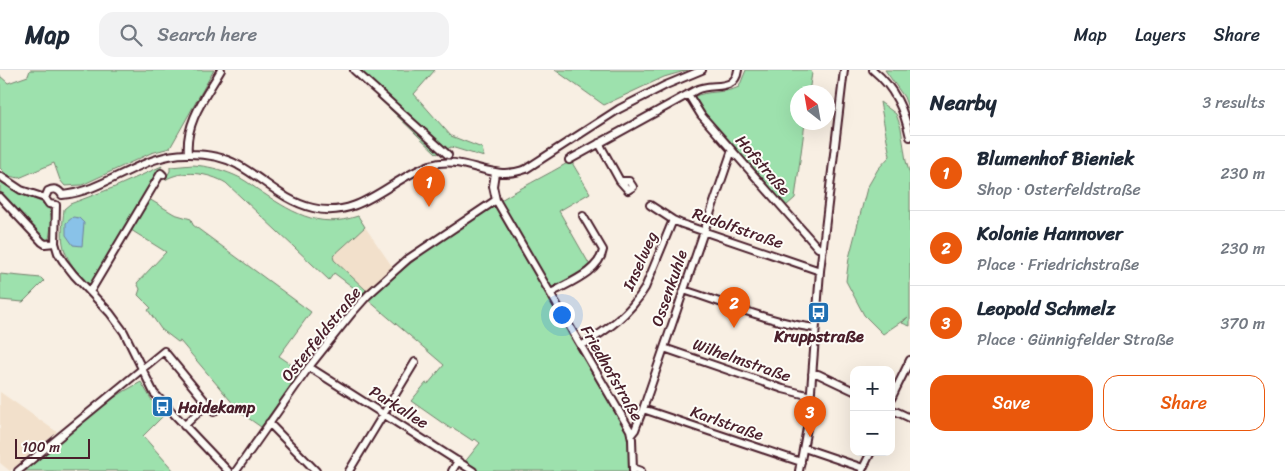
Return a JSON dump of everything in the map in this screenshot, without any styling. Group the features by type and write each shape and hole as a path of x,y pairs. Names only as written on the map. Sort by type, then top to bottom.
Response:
{"street":[{"path":"188,153 188,138 193,117 221,70"},
{"path":"354,70 448,155"},
{"path":"62,196 84,191 158,159 175,154 188,153 227,160 293,201 316,209 341,209 366,201 416,172 436,164 459,163 494,173 512,173 526,168 619,109 648,93 702,70"},
{"path":"569,160 704,86 730,84 735,81 738,70"},
{"path":"799,471 811,396 820,271 844,70"},
{"path":"873,70 884,80 902,106 910,137"},
{"name":"Hofstraße","path":"688,94 701,115 818,248 823,248"},
{"path":"599,143 620,181"},
{"name":"Ossenkuhle","path":"631,435 635,430 643,409 732,150"},
{"path":"90,292 160,173 163,175"},
{"name":"Friedhofstraße","path":"494,173 493,186 496,200 630,430 633,470"},
{"path":"0,176 21,190 45,198 49,204 56,205"},
{"path":"45,198 46,192 53,189 59,191 62,196"},
{"path":"62,196 60,202 56,205 55,243 58,253 68,268 110,313 124,332 154,393 228,471"},
{"path":"0,197 42,242 45,244 55,243"},
{"name":"Osterfeldstraße","path":"236,471 309,367 352,313 408,259 496,200"},
{"name":"Rudolfstraße","path":"650,205 673,220 703,232 820,271"},
{"path":"550,293 593,268 602,253 583,216"},
{"name":"Inselweg","path":"581,346 619,321 639,298 649,279 673,220"},
{"path":"684,290 791,325 815,328"},
{"name":"Wilhelmstraße","path":"664,348 783,389 811,396"},
{"path":"18,471 164,351 214,412"},
{"path":"895,391 910,360"},
{"path":"349,471 415,362"},
{"name":"Parkallee","path":"309,367 473,471"},
{"path":"812,374 818,374 850,389"},
{"path":"184,426 207,404"},
{"name":"Karlstraße","path":"643,409 801,462"},
{"path":"894,411 910,418"},
{"path":"269,423 316,471"},
{"path":"804,448 862,469 869,456"},
{"path":"452,471 458,462"},
{"path":"633,470 640,471"}],"shaded area":[{"path":"365,227 394,269 372,291 366,290 334,260 333,256"},
{"path":"0,392 57,432 10,471 0,463"}],"green space":[{"path":"30,70 214,70 170,148 151,153 82,185 65,186 60,180 54,163 19,178 8,176 0,168 0,76 8,83 28,76"},
{"path":"349,70 435,70 414,94 451,136 482,148 484,157 451,147 437,154"},
{"path":"555,70 688,70 664,77 604,105"},
{"path":"746,70 810,70 812,73 810,85 790,85 790,130 804,130 795,198 786,206 704,114 693,97 704,93 728,91 739,87"},
{"path":"885,70 910,70 910,113 904,97"},
{"path":"880,102 896,114 901,128 910,175 910,326 902,323 908,317 883,334 864,315 846,281 849,258 867,188 878,169 890,156"},
{"path":"571,161 590,193 559,211 591,267 548,292 570,331 568,333 629,436 630,471 478,471 464,463 480,443 475,439 473,441 452,427 451,429 411,401 444,365 368,300 413,261 461,226 503,198"},
{"path":"193,165 213,168 237,176 304,216 330,221 358,216 365,227 333,256 334,260 366,290 362,294 334,273 329,280 226,183 212,177 188,173 165,180 170,167"},
{"path":"162,166 91,284 88,283 73,266 65,251 62,236 64,209 70,204"},
{"path":"0,181 12,190 41,202 50,210 52,220 49,239 46,241 42,238 0,193"},
{"path":"149,199 174,214 191,219 193,225 311,312 279,356 301,371 261,427 241,413 180,341 178,342 161,329 148,310 151,308 138,295 140,289 137,283 166,252 131,230"},
{"path":"0,274 41,278 44,281 23,302 0,300"},
{"path":"141,382 153,402 165,414 143,436 174,471 23,471 65,434 95,411"}],"water":[{"path":"73,217 79,218 84,223 82,246 73,245 66,235 66,223"}],"place":[{"name":"Blumenhof Bieniek","path":"429,207"},
{"name":"Kruppstraße","path":"819,312"},
{"name":"Kolonie Hannover","path":"734,328"},
{"name":"Haidekamp","path":"162,407"},
{"name":"Leopold Schmelz","path":"810,437"}]}
